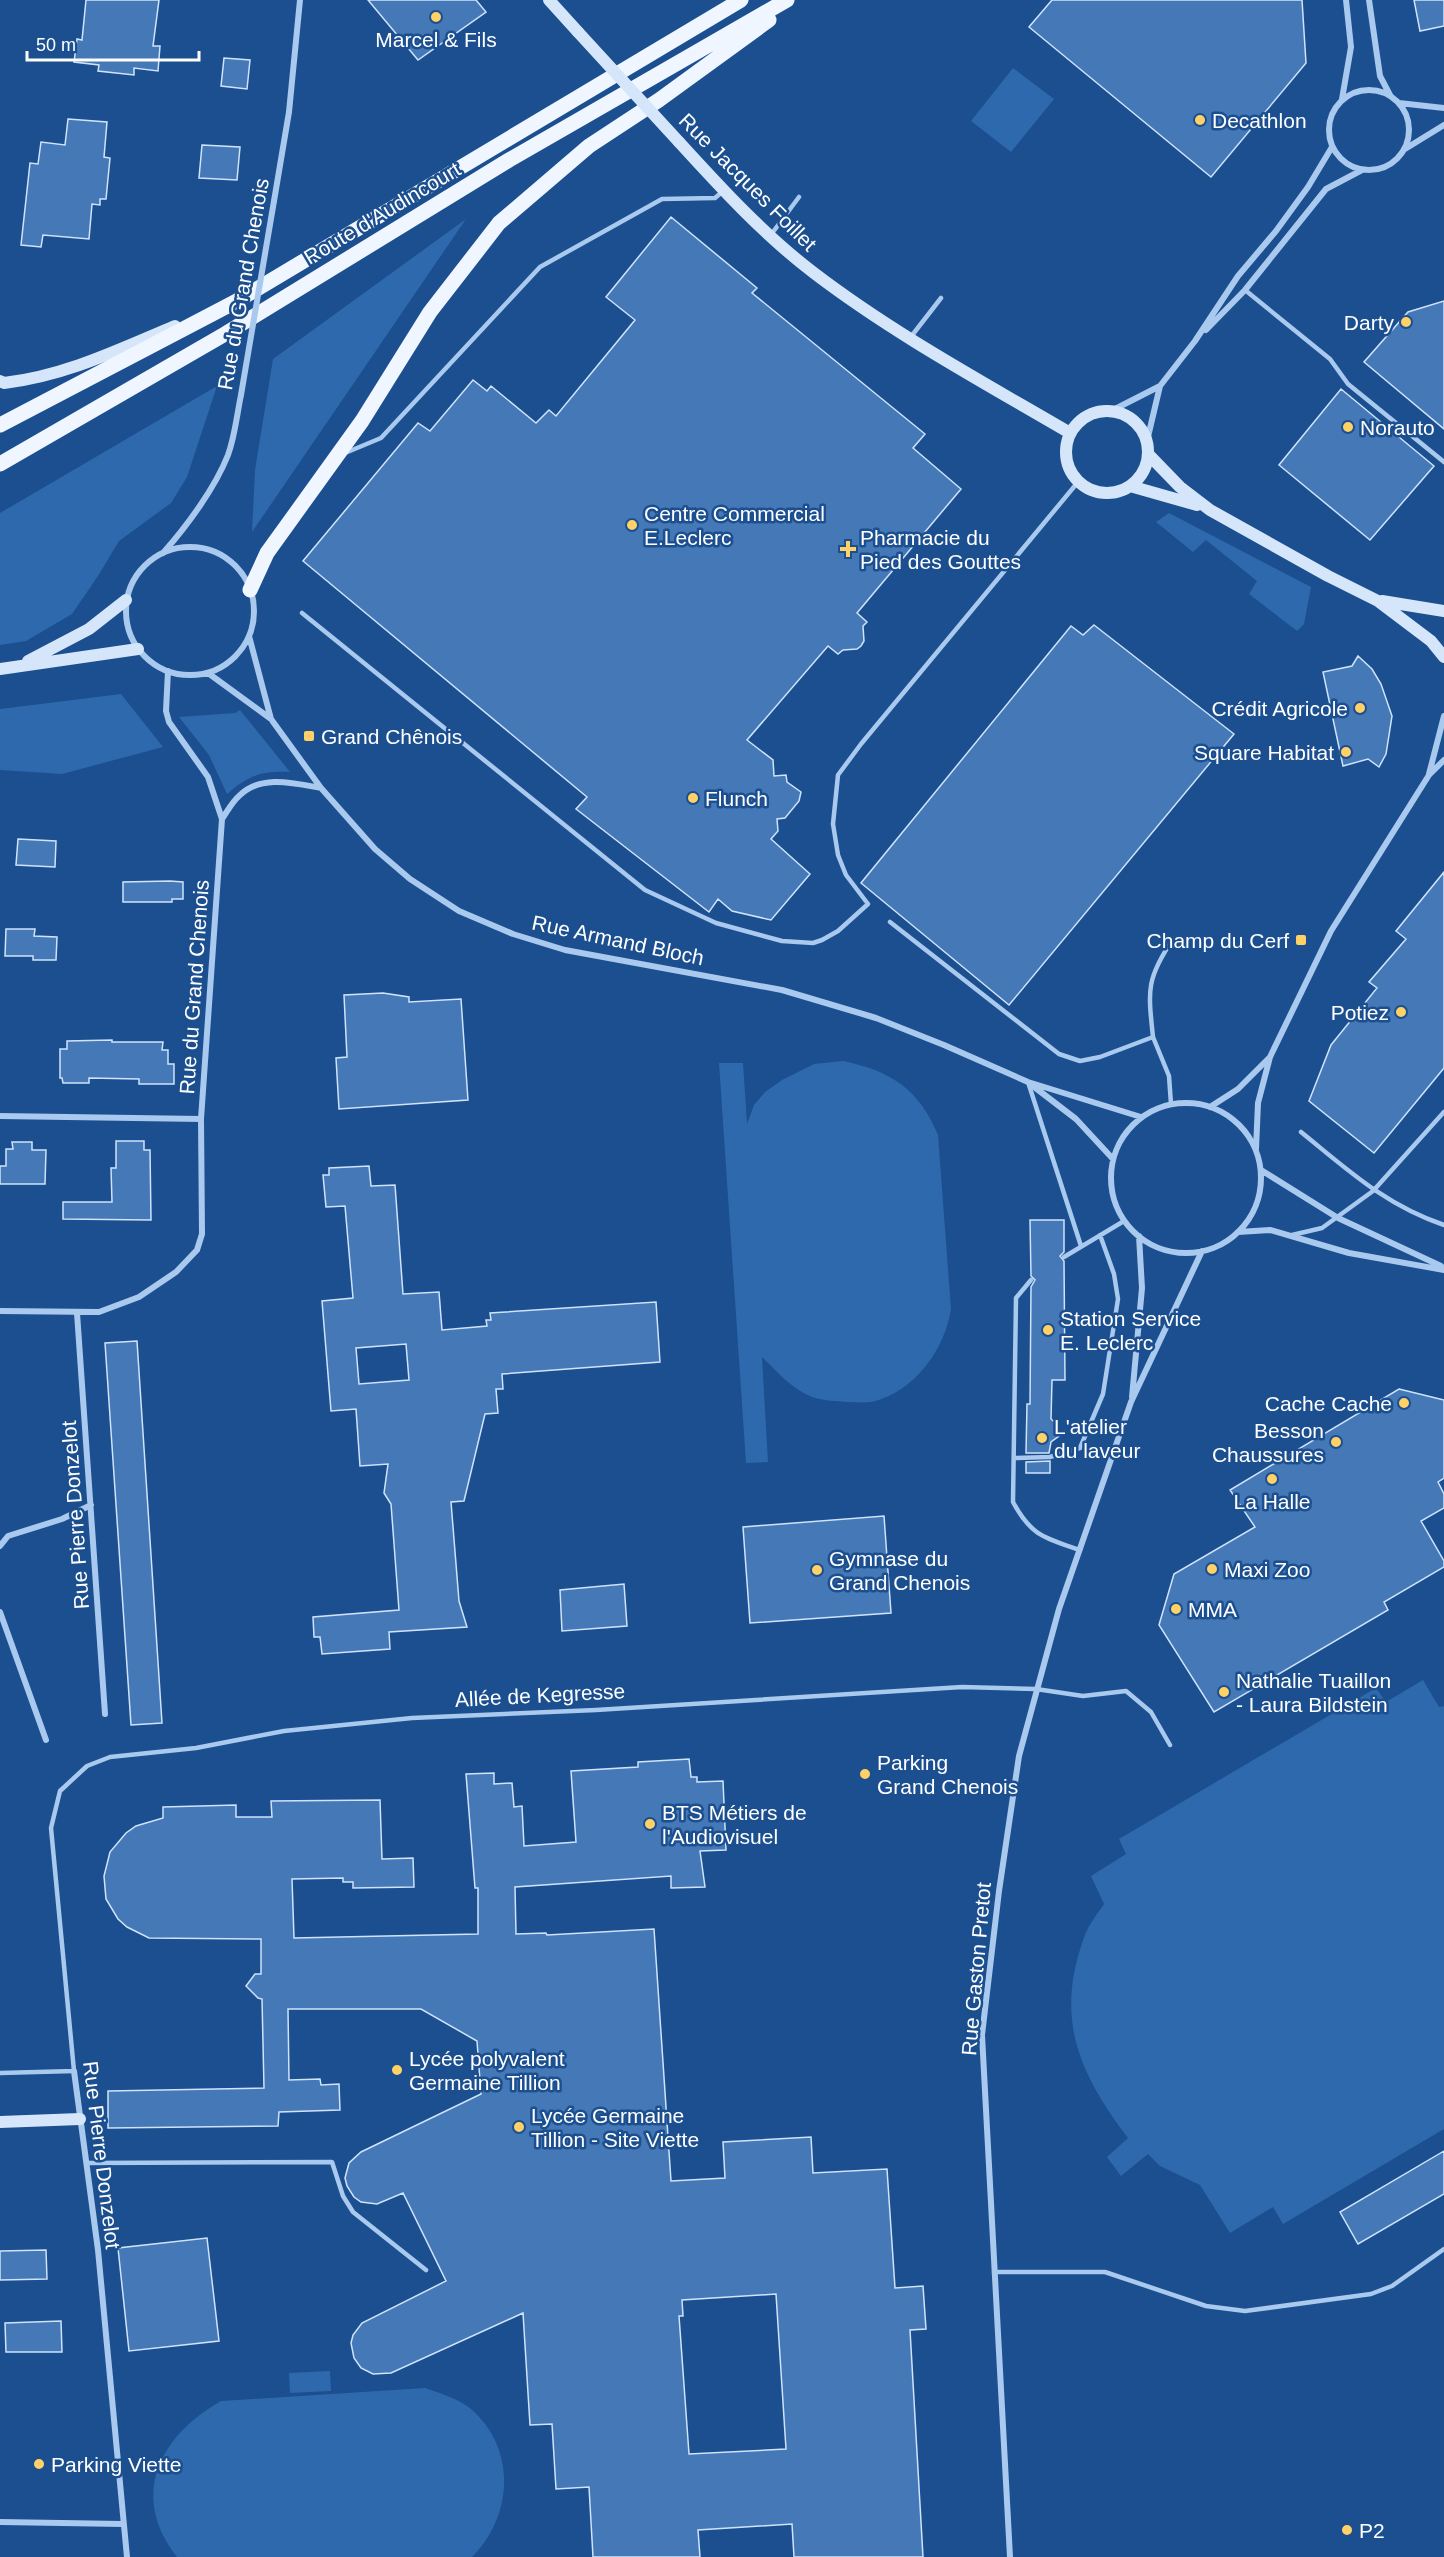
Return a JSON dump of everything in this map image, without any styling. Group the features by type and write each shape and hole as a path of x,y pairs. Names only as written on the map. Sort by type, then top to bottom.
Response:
{"main road":[{"name":"Route d'Audincourt","path":"0,424 234,302 741,0"},
{"name":"Route d'Audincourt","path":"0,464 225,334 509,160 787,0"},
{"path":"250,590 267,552 362,421 430,312 500,223 589,146 659,100 797,0"}],"street":[{"name":"Rue du Grand Chenois","path":"162,553 183,530 199,507 228,454 242,395 289,112 300,0"},
{"name":"Rue Jacques Foillet","path":"549,0 724,190 770,236 812,272 869,313 1070,433"},
{"path":"1342,99 1348,76 1351,47 1346,0"},
{"path":"1369,0 1380,76 1390,95 1406,113 1409,125 1404,149"},
{"path":"1390,95 1366,90 1353,93 1342,99 1334,109 1329,121 1332,147 1340,158 1350,165 1362,170 1374,170 1387,166 1404,149 1444,124"},
{"path":"1399,103 1444,108"},
{"path":"1111,411 1160,386 1195,341 1238,276 1276,231 1308,187 1332,147"},
{"path":"1195,341 1245,290 1326,189 1362,170"},
{"name":"Route d'Audincourt","path":"1,383 60,374 234,302"},
{"path":"1160,386 1147,448 1146,466 1140,477 1130,486 1117,492 1103,493 1078,482 1070,471 1066,459 1066,446 1070,433 1077,423 1099,411 1111,411 1134,421 1147,448 1180,487 1210,510 1328,576 1378,601 1431,641 1444,657"},
{"path":"1130,486 1173,496 1210,510"},
{"path":"182,548 202,548 223,556 240,571 250,590 254,606 254,621 249,636 232,659 208,673 188,675 168,671 152,663 138,649 130,634 126,618 126,600 133,581 146,565 162,553 182,548"},
{"path":"22,665 89,629 126,600"},
{"path":"1378,601 1434,611 1444,610"},
{"name":"Rue Armand Bloch","path":"249,636 271,719"},
{"path":"0,669 138,649"},
{"name":"Rue du Grand Chenois","path":"0,1116 201,1119 222,819 208,777 169,722 166,711 168,671"},
{"name":"Rue Armand Bloch","path":"208,673 271,719 321,788 375,849 410,879 459,911 513,934 565,950 782,990 876,1018 1028,1082 1141,1117"},
{"path":"1429,775 1444,716"},
{"path":"1256,1150 1258,1103 1270,1057 1330,931 1429,775 1444,760"},
{"path":"222,819 239,796 254,786 288,781 321,788"},
{"path":"1210,1107 1238,1089 1270,1057"},
{"name":"Rue Armand Bloch","path":"1028,1082 1076,1119 1113,1159"},
{"path":"1197,1103 1210,1107 1229,1116 1245,1131 1256,1150 1261,1170 1260,1193 1252,1214 1238,1232 1221,1244 1202,1251 1180,1252 1158,1247 1139,1236 1124,1221 1114,1201 1111,1180 1113,1159 1124,1136 1141,1117 1171,1104 1197,1103"},
{"path":"0,1311 99,1312 139,1297 176,1272 197,1250 202,1234 201,1119"},
{"path":"1261,1170 1338,1218 1444,1269"},
{"path":"1238,1232 1270,1230 1349,1253 1444,1269"},
{"name":"Rue Gaston Pretot","path":"1131,1402 1142,1288 1139,1236"},
{"name":"Rue Gaston Pretot","path":"1010,2557 982,2035 999,1891 1019,1756 1035,1689 1059,1610 1131,1402 1202,1251"},
{"name":"Rue Pierre Donzelot","path":"77,1313 105,1714"},
{"path":"0,1546 8,1536 62,1519 91,1505"},
{"path":"0,1612 46,1740"},
{"name":"Rue Pierre Donzelot","path":"74,2071 98,2250 127,2557"},
{"path":"0,2122 80,2119"},
{"path":"0,2522 123,2524"}],"lane":[{"path":"336,457 381,438 540,267 662,199 715,198 724,190"},
{"path":"770,236 799,197"},
{"path":"1245,290 1330,359 1348,384 1444,462"},
{"path":"910,338 941,298"},
{"path":"302,613 645,890 716,923 782,941 813,943 838,931 868,904 846,875 838,855 832,824 838,775 861,744 1078,482"},
{"path":"890,922 1059,1054 1080,1061 1153,1037"},
{"path":"1171,1104 1170,1076 1153,1037 1149,988 1158,961 1173,939"},
{"path":"1028,1082 1081,1246"},
{"path":"1293,1235 1322,1228 1373,1191 1444,1112"},
{"path":"1301,1132 1373,1191 1423,1218 1444,1225"},
{"path":"1064,1257 1124,1221"},
{"path":"1014,1458 1050,1457 1080,1448 1103,1394 1118,1299 1114,1274 1100,1235"},
{"path":"1031,1280 1016,1298 1013,1502 1022,1519 1042,1537 1080,1550"},
{"name":"Allée de Kegresse","path":"60,1791 87,1766 110,1757 196,1748 284,1731 412,1718 596,1710 962,1687 1035,1689 1083,1696 1126,1691 1151,1712 1170,1745"},
{"name":"Rue Pierre Donzelot","path":"60,1791 51,1828 74,2071"},
{"path":"0,2073 74,2071"},
{"path":"86,2163 332,2162 343,2196 353,2212 426,2270"},
{"path":"994,2272 1105,2272 1206,2306 1245,2312 1371,2294 1392,2286 1444,2249"}],"shaded area":[{"path":"1013,68 1054,99 1011,152 971,121"},
{"path":"466,219 252,532 255,470 273,359"},
{"path":"217,386 187,477 171,503 119,541 72,614 26,641 0,645 0,513"},
{"path":"1169,513 1311,587 1304,624 1297,631 1249,594 1257,581 1206,540 1193,552 1156,522"},
{"path":"121,694 163,747 62,774 0,770 0,709"},
{"path":"240,710 290,772 271,772 249,778 227,794 209,755 179,717 235,713"},
{"path":"843,1061 875,1070 901,1085 922,1105 938,1135 951,1309 948,1324 934,1354 914,1379 887,1397 871,1402 835,1401 812,1397 791,1384 762,1357 768,1462 746,1463 719,1063 743,1063 747,1124 754,1105 765,1092 782,1080 814,1064"},
{"path":"1423,1680 1439,1707 1444,1706 1444,2129 1283,2224 1273,2207 1230,2233 1200,2185 1160,2166 1148,2154 1121,2176 1107,2157 1128,2138 1096,2090 1084,2066 1076,2042 1072,2018 1072,1992 1076,1965 1087,1931 1104,1904 1091,1876 1126,1854 1119,1839 1376,1688 1386,1702"},
{"path":"330,2371 331,2391 290,2393 289,2373"},
{"path":"425,2388 455,2399 471,2409 486,2425 496,2443 502,2463 504,2483 502,2503 496,2522 486,2541 472,2557 177,2557 163,2534 155,2512 153,2490 158,2469 167,2450 181,2432 199,2415 221,2401"}],"building":[{"path":"86,0 159,0 153,46 160,46 158,71 134,68 134,75 98,71 99,65 74,62 77,39 82,40"},
{"path":"368,0 476,0 486,12 418,60"},
{"name":"Decathlon","path":"1052,0 1302,0 1306,63 1211,177 1029,27"},
{"path":"1414,0 1444,0 1444,26 1420,31"},
{"path":"224,58 250,60 247,89 221,86"},
{"path":"68,119 107,122 104,157 110,158 106,199 100,199 100,205 92,204 89,239 43,235 41,247 21,245 30,163 38,164 41,142 65,145"},
{"path":"202,145 240,147 237,180 199,178"},
{"name":"Centre Commercial E.Leclerc","path":"671,217 757,288 752,293 925,434 913,448 961,489 857,613 867,622 863,626 864,641 861,646 857,649 843,650 838,654 828,646 747,740 773,760 774,776 786,775 787,782 801,792 799,801 785,818 777,819 778,831 771,839 810,874 771,920 732,911 718,899 709,912 576,809 587,797 303,561 418,423 430,431 473,380 487,391 491,386 536,423 549,410 556,416 635,320 606,297"},
{"path":"1444,301 1444,429 1364,362 1408,312"},
{"name":"Norauto","path":"1341,389 1434,466 1370,540 1279,465"},
{"path":"1094,625 1234,734 1009,1005 861,883 1071,626 1083,635"},
{"name":"Crédit Agricole","path":"1358,656 1372,669 1381,684 1392,716 1386,754 1379,767 1368,759 1343,766 1323,672 1352,666"},
{"path":"18,839 56,841 55,867 16,865"},
{"name":"Potiez","path":"1444,872 1444,1068 1374,1153 1309,1101 1331,1045 1377,988 1369,982 1406,939 1396,931"},
{"path":"123,882 183,882 183,899 172,899 172,902 123,902"},
{"path":"6,929 35,929 34,936 57,937 56,960 33,960 33,956 5,956"},
{"path":"383,993 409,997 409,1002 461,999 468,1100 339,1109 336,1058 347,1057 344,995"},
{"path":"112,1040 112,1042 163,1042 162,1050 168,1050 168,1064 174,1064 174,1084 139,1084 139,1079 89,1078 89,1083 63,1083 60,1078 60,1049 67,1049 67,1041"},
{"path":"116,1141 144,1141 144,1150 150,1150 151,1220 63,1219 63,1202 112,1202 111,1168 116,1168"},
{"path":"12,1142 32,1142 32,1150 46,1150 45,1184 0,1184 0,1166 6,1166 6,1149 13,1149"},
{"path":"369,1166 371,1186 395,1185 403,1294 439,1292 442,1330 487,1326 486,1320 491,1320 490,1313 656,1302 660,1362 502,1374 503,1389 496,1389 498,1413 485,1414 464,1501 451,1502 459,1601 467,1627 389,1632 390,1649 322,1654 320,1637 314,1637 313,1617 399,1610 391,1504 384,1493 388,1464 360,1466 356,1409 331,1411 322,1301 353,1298 345,1206 326,1207 323,1175 329,1175 329,1168","holes":["406,1344 409,1380 359,1384 356,1348"]},
{"name":"Station Service E. Leclerc","path":"1030,1220 1064,1220 1064,1252 1060,1256 1064,1261 1065,1380 1052,1380 1051,1419 1059,1426 1059,1436 1051,1442 1049,1453 1026,1453 1027,1404 1030,1404 1031,1287 1035,1280 1031,1276"},
{"path":"137,1341 162,1723 131,1725 105,1343"},
{"path":"1399,1389 1444,1400 1444,1478 1438,1482 1444,1494 1444,1508 1421,1521 1444,1561 1444,1567 1384,1602 1388,1610 1214,1712 1159,1625 1174,1574 1255,1527 1230,1490"},
{"path":"1050,1461 1050,1473 1026,1473 1026,1462"},
{"name":"Gymnase du Grand Chenois","path":"884,1516 891,1613 750,1623 743,1527"},
{"path":"624,1584 627,1626 562,1631 560,1590"},
{"path":"689,1759 691,1777 697,1777 697,1782 723,1781 726,1850 700,1851 705,1887 671,1888 671,1876 515,1887 516,1934 546,1933 547,1935 654,1929 671,2181 725,2178 723,2142 811,2137 813,2173 887,2169 895,2288 923,2286 926,2329 910,2330 923,2557 794,2557 792,2524 698,2530 700,2557 593,2557 589,2487 556,2489 552,2424 530,2425 523,2313 391,2373 373,2374 361,2368 354,2358 351,2343 353,2335 362,2323 446,2281 403,2193 377,2204 361,2202 354,2197 347,2186 345,2178 349,2163 361,2152 481,2094 477,2041 421,2009 288,2009 289,2080 320,2079 321,2085 339,2084 340,2110 279,2112 278,2126 108,2128 108,2091 264,2088 262,1999 246,1986 255,1974 261,1974 261,1939 149,1938 127,1927 118,1919 106,1899 104,1876 110,1852 126,1833 136,1826 163,1818 163,1807 236,1805 236,1817 272,1817 271,1801 380,1800 382,1859 413,1858 414,1887 353,1888 353,1882 343,1882 343,1878 292,1879 294,1938 478,1934 478,1888 475,1888 466,1774 494,1773 494,1784 512,1783 514,1807 522,1806 524,1846 576,1842 571,1771 638,1767 638,1762","holes":["776,2294 786,2449 689,2454 679,2316 683,2316 682,2300"]},
{"path":"1444,2151 1444,2194 1358,2244 1340,2212"},
{"path":"207,2238 219,2341 129,2351 118,2248"},
{"path":"46,2250 47,2279 0,2280 0,2251"},
{"path":"61,2321 62,2352 6,2352 5,2323"}],"place":[{"name":"Marcel & Fils","path":"436,17"},
{"name":"Decathlon","path":"1200,120"},
{"name":"Darty","path":"1406,322"},
{"name":"Norauto","path":"1348,427"},
{"name":"Centre Commercial E.Leclerc","path":"632,525"},
{"name":"Pharmacie du Pied des Gouttes","path":"848,549"},
{"name":"Crédit Agricole","path":"1360,708"},
{"name":"Grand Chênois","path":"309,736"},
{"name":"Square Habitat","path":"1346,752"},
{"name":"Flunch","path":"693,798"},
{"name":"Champ du Cerf","path":"1301,940"},
{"name":"Potiez","path":"1401,1012"},
{"name":"Station Service E. Leclerc","path":"1048,1330"},
{"name":"Cache Cache","path":"1404,1403"},
{"name":"L'atelier du laveur","path":"1042,1438"},
{"name":"Besson Chaussures","path":"1336,1442"},
{"name":"La Halle","path":"1272,1479"},
{"name":"Maxi Zoo","path":"1212,1569"},
{"name":"Gymnase du Grand Chenois","path":"817,1570"},
{"name":"MMA","path":"1176,1609"},
{"name":"Nathalie Tuaillon - Laura Bildstein","path":"1224,1692"},
{"name":"Parking Grand Chenois","path":"865,1774"},
{"name":"BTS Métiers de l'Audiovisuel","path":"650,1824"},
{"name":"Lycée polyvalent Germaine Tillion","path":"397,2070"},
{"name":"Lycée Germaine Tillion - Site Viette","path":"519,2127"},
{"name":"Parking Viette","path":"39,2464"},
{"name":"P2","path":"1347,2530"}]}
